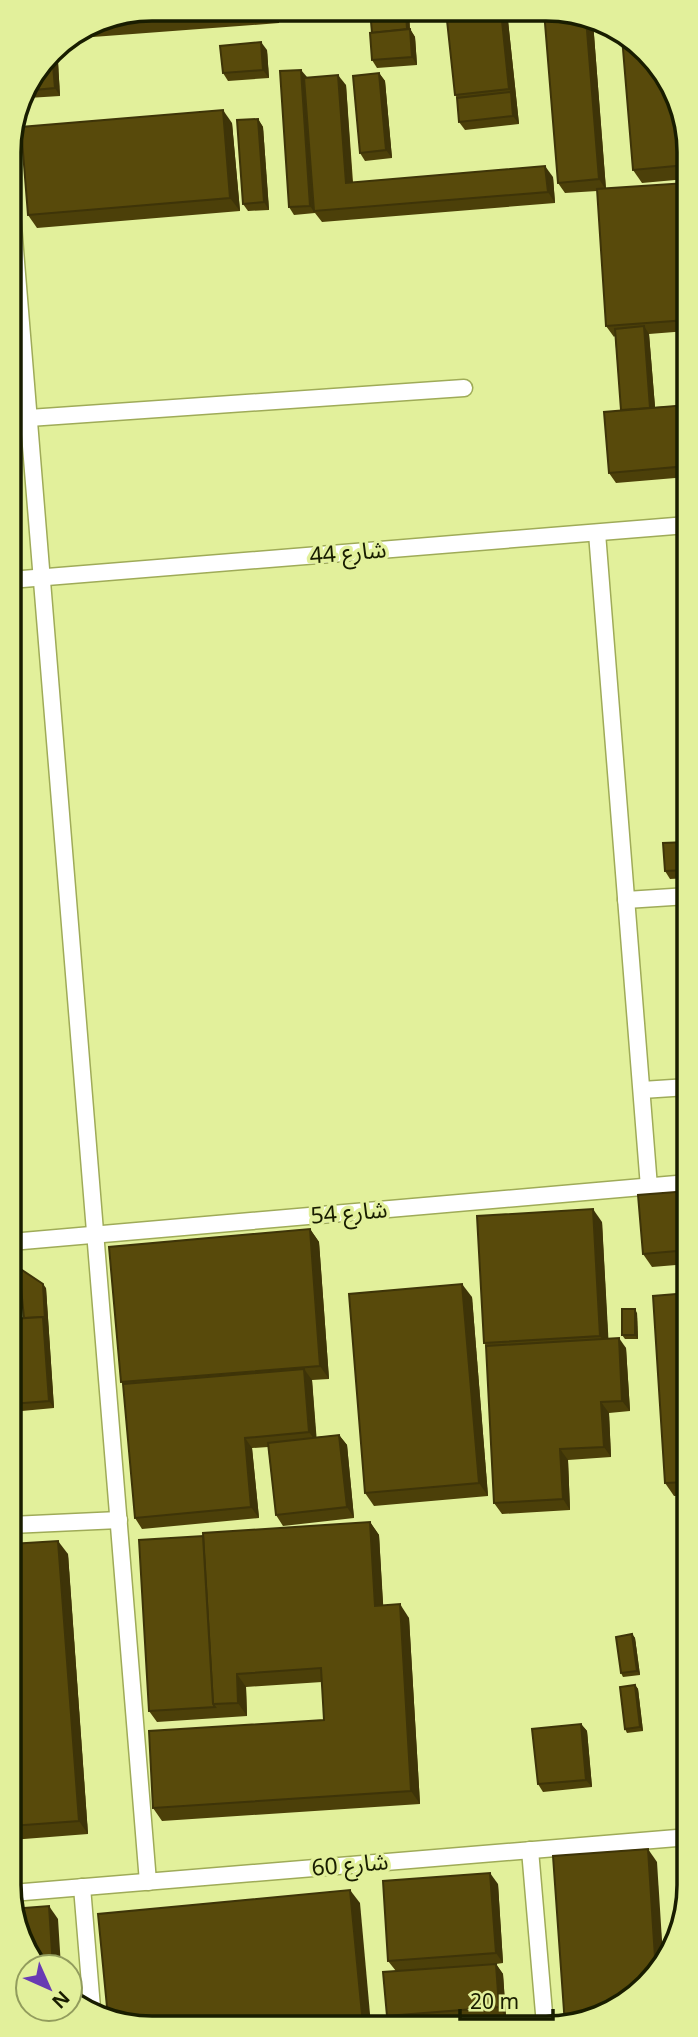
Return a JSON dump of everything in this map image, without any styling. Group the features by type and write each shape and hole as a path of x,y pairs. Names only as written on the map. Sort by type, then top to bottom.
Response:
{"lane":[{"path":"21,321 119,1520 144,1737 148,1882"},
{"path":"29,418 464,388"},
{"name":"شارع 44","path":"21,579 677,526"},
{"path":"597,533 649,1187"},
{"path":"626,900 677,897"},
{"path":"642,1090 677,1088"},
{"name":"شارع 54","path":"21,1241 677,1184"},
{"path":"21,1525 119,1520"},
{"name":"شارع 60","path":"21,1892 677,1838"},
{"path":"530,1850 544,2016"},
{"path":"82,1887 91,2001"}],"building":[{"path":"371,21 407,21 407,29 372,33"},
{"path":"447,21 502,21 509,89 455,95"},
{"path":"545,21 587,28 599,179 558,183"},
{"path":"410,29 412,57 372,60 370,33"},
{"path":"261,42 263,70 223,73 220,46"},
{"path":"623,46 639,59 659,87 670,110 676,135 677,166 633,170"},
{"path":"53,67 55,88 37,90"},
{"path":"301,70 310,206 289,207 280,71"},
{"path":"379,73 386,150 360,153 353,76"},
{"path":"338,75 346,183 545,166 548,192 314,211 304,78"},
{"path":"511,92 513,116 459,122 457,98"},
{"path":"223,110 230,198 28,215 22,137 23,127"},
{"path":"258,119 264,202 243,204 237,120"},
{"path":"677,184 677,321 606,326 597,189"},
{"path":"644,326 650,408 621,410 615,329"},
{"path":"677,406 677,467 609,473 604,412"},
{"path":"677,842 677,870 665,871 663,843"},
{"path":"677,1192 677,1251 643,1254 638,1195"},
{"path":"593,1209 600,1336 484,1343 477,1216"},
{"path":"310,1229 320,1366 121,1382 109,1247"},
{"path":"21,1269 43,1284 45,1320 43,1317 24,1318"},
{"path":"462,1284 479,1483 365,1493 349,1294"},
{"path":"677,1294 677,1482 665,1483 653,1296"},
{"path":"622,1309 635,1309 635,1335 622,1335"},
{"path":"43,1317 49,1401 21,1403 21,1318"},
{"path":"619,1338 622,1401 601,1402 604,1447 560,1449 563,1499 494,1503 486,1346"},
{"path":"304,1369 309,1432 245,1438 251,1507 135,1518 123,1384"},
{"path":"339,1435 347,1507 276,1515 268,1443"},
{"path":"370,1522 375,1606 400,1604 411,1791 153,1808 149,1731 324,1720 321,1668 237,1674 238,1703 213,1704 203,1533"},
{"path":"203,1536 215,1707 149,1711 139,1540"},
{"path":"58,1541 79,1821 21,1825 21,1543"},
{"path":"632,1634 637,1671 621,1673 616,1637"},
{"path":"635,1685 640,1727 625,1729 620,1687"},
{"path":"581,1724 586,1780 538,1784 532,1729"},
{"path":"648,1849 655,1958 619,1994 580,2012 564,2014 553,1856"},
{"path":"490,1873 496,1953 388,1961 383,1881"},
{"path":"350,1890 362,2016 144,2016 110,2009 107,2008 98,1914"},
{"path":"49,1906 52,1953 41,1953 31,1935 24,1910"},
{"path":"496,1964 499,2007 387,2016 383,1972"}]}
